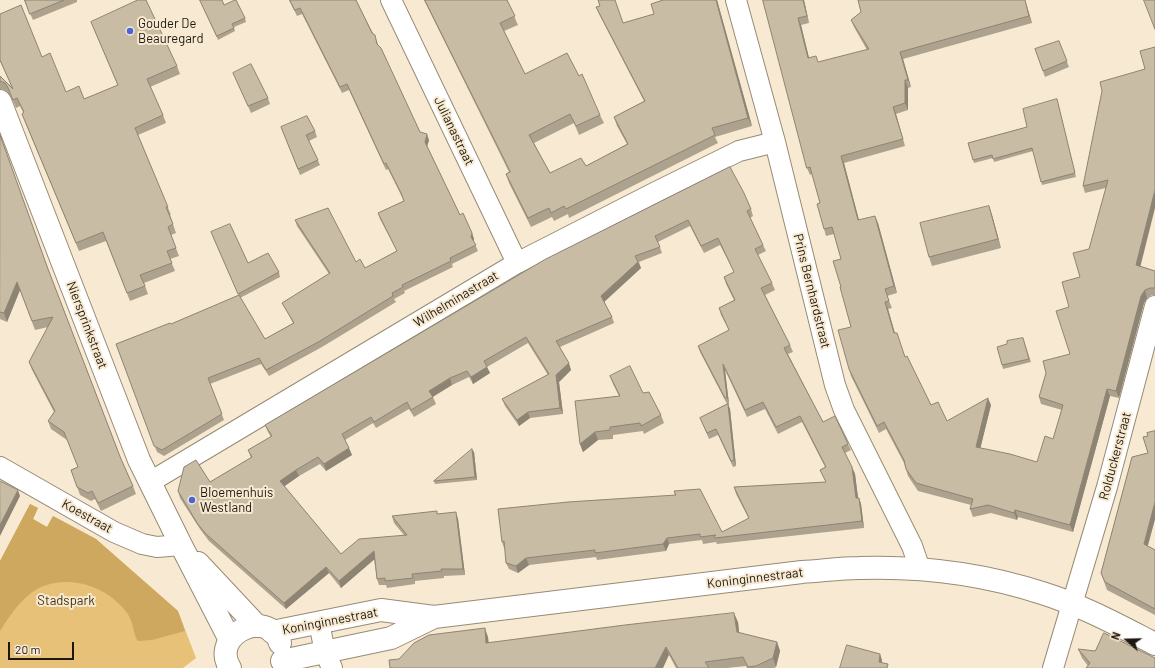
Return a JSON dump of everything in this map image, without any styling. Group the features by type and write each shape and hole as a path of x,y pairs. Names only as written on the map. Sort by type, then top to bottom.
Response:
{"main road":[{"name":"Niersprinkstraat","path":"0,101 139,460 180,545 230,640"},
{"name":"Niersprinkstraat","path":"180,545 265,629 279,640 282,650 280,664"},
{"name":"Koninginnestraat","path":"230,640 234,634 249,626 265,629 319,623 380,610 434,617 808,572 859,568 897,568 990,579 1043,593 1108,620 1155,644"},
{"name":"Koninginnestraat","path":"280,664 328,660 391,638 434,617"},
{"path":"227,667 226,656 230,640"}],"street":[{"name":"Julianastraat","path":"390,0 517,263"},
{"name":"Prins Bernhardstraat","path":"736,0 775,142 835,384 844,410 912,546 920,570"},
{"name":"Wilhelminastraat","path":"150,482 517,263 739,151 775,142"},
{"name":"Rolduckerstraat","path":"1053,668 1108,488 1155,306"},
{"name":"Koestraat","path":"0,467 114,532 142,544 157,547 180,545"},
{"path":"319,623 328,660"}],"green space":[{"name":"Stadspark","path":"30,504 38,508 33,519 47,527 53,516 96,539 178,611 196,658 183,668 0,668 0,561"}],"shaded area":[{"path":"30,504 38,508 33,519 47,527 53,516 96,539 178,611 185,631 152,640 138,641 128,614 114,599 104,592 92,587 80,583 67,582 54,583 31,593 10,615 0,631 0,561"}],"building":[{"path":"25,0 64,0 30,14"},
{"path":"138,0 146,0 177,66 147,79 163,115 135,128 168,207 166,207 173,224 168,227 176,248 167,251 172,263 140,275 145,286 127,293 103,232 76,243 22,114 24,112 17,98 13,100 5,83 0,81 0,76 13,89 0,60 0,14 21,5 42,57 50,53 66,92 79,86 84,99 118,85 91,22"},
{"path":"200,0 222,0 224,5 236,0 245,18 232,24 234,28 217,36"},
{"path":"290,0 356,0 372,33 375,35 377,44 381,48 420,132 427,134 425,142 460,215 463,213 472,233 471,237 476,245 450,258 451,261 402,285 403,287 392,293 393,296 320,341 266,370 259,358 208,378 222,414 162,450 154,446 116,344 170,323 171,324 239,295 265,339 294,323 282,303 330,273 295,220 328,208 356,262 360,259 365,268 397,251 378,213 404,201 401,193 386,163 384,164 347,84 340,87 300,8 295,10"},
{"path":"425,0 507,0 515,16 500,23 525,74 567,53 579,76 582,74 600,115 576,126 570,114 529,135 550,173 581,158 586,166 628,144 614,117 645,101 596,7 600,6 598,0 615,0 623,23 654,14 651,4 663,0 716,0 748,118 712,128 715,135 566,209 564,206 551,213 549,208 528,218 506,174 510,172"},
{"path":"763,0 803,0 807,16 798,18 808,58 816,56 818,62 869,49 851,20 861,12 858,0 1025,0 1029,16 900,52 908,80 905,80 905,103 893,107 903,139 841,156 858,220 875,216 894,286 885,289 889,301 885,302 894,333 897,333 905,357 907,356 931,405 938,402 947,421 988,398 976,447 1010,454 1037,462 1045,436 1053,439 1063,405 1039,397 1046,373 1043,361 1070,354 1056,311 1069,307 1062,282 1080,277 1073,253 1089,249 1108,180 1083,186 1102,91 1100,82 1145,69 1140,51 1155,47 1155,190 1136,265 1155,271 1155,288 1145,290 1141,296 1116,391 1107,389 1070,525 1015,510 1014,513 988,505 970,509 973,499 916,483 906,469 904,460 884,422 877,426 849,369 838,330 851,327 833,261 841,259 832,227 824,229 817,204 820,203 810,167 807,168"},
{"path":"1144,0 1155,0 1155,29"},
{"path":"1059,41 1067,61 1043,71 1035,49"},
{"path":"251,64 268,98 248,106 233,73"},
{"path":"1057,99 1075,173 1041,182 1032,148 993,159 992,155 973,160 968,143 1027,127 1023,109"},
{"path":"307,116 315,131 306,135 318,160 298,169 281,127"},
{"path":"0,135 48,269 121,459 133,486 98,503 92,491 88,493 77,487 71,470 78,467 64,432 48,421 55,411 29,362 53,317 32,321 17,282 4,313 0,312"},
{"path":"730,167 751,209 747,211 763,245 755,249 772,283 761,288 790,345 784,348 823,422 835,416 848,444 842,447 852,467 856,498 859,498 862,521 715,538 714,536 716,535 700,537 700,534 667,538 663,544 595,553 595,550 526,558 516,566 506,563 504,541 502,542 498,509 568,502 676,495 674,491 700,489 722,532 749,518 734,487 826,482 820,470 826,467 800,416 776,427 763,402 745,410 723,364 727,397 725,398 698,346 729,330 719,308 735,300 724,277 734,272 718,238 701,246 688,220 655,236 660,247 635,256 638,262 601,296 612,317 556,341 569,363 556,375 560,408 528,412 517,420 502,399 549,374 526,337 484,361 487,367 471,377 467,371 450,378 429,391 433,397 411,410 407,402 374,422 371,417 342,434 349,448 324,464 318,457 280,481 341,554 359,539 407,535 392,516 437,511 437,514 456,512 463,569 441,569 442,571 412,574 413,578 385,581 385,578 377,579 374,551 339,581 326,567 284,603 206,534 197,523 178,491 184,467 196,460 210,482 252,457 248,450 272,436 265,425 544,260"},
{"path":"989,206 998,239 929,257 920,223"},
{"path":"230,224 248,263 268,253 279,272 238,294 211,232"},
{"path":"1023,338 1029,359 1002,365 997,347 1007,344 1007,341"},
{"path":"630,366 643,393 649,392 661,415 641,426 640,423 610,427 610,430 595,432 580,444 575,401 620,396 610,376"},
{"path":"728,404 734,460 731,461 716,429 707,433 700,418"},
{"path":"1155,431 1155,502 1144,544 1155,550 1155,609 1105,582 1101,573 1132,457 1148,453 1143,437 1148,436 1147,433"},
{"path":"472,449 475,477 434,481"},
{"path":"0,481 18,490 0,525"},
{"path":"734,613 737,632 777,642 773,658 756,666 748,667 743,657 705,662 709,668 678,668 666,647 655,668 390,668 389,660 399,659 414,643 429,635 485,628 486,643"},
{"path":"1104,633 1155,658 1155,668 1086,668 1090,663 1078,649 1095,651"},
{"path":"847,645 880,654 879,662 888,664 887,668 840,668"}],"place":[{"name":"Gouder De Beauregard","path":"130,31"},
{"name":"Bloemenhuis Westland","path":"192,500"}]}
